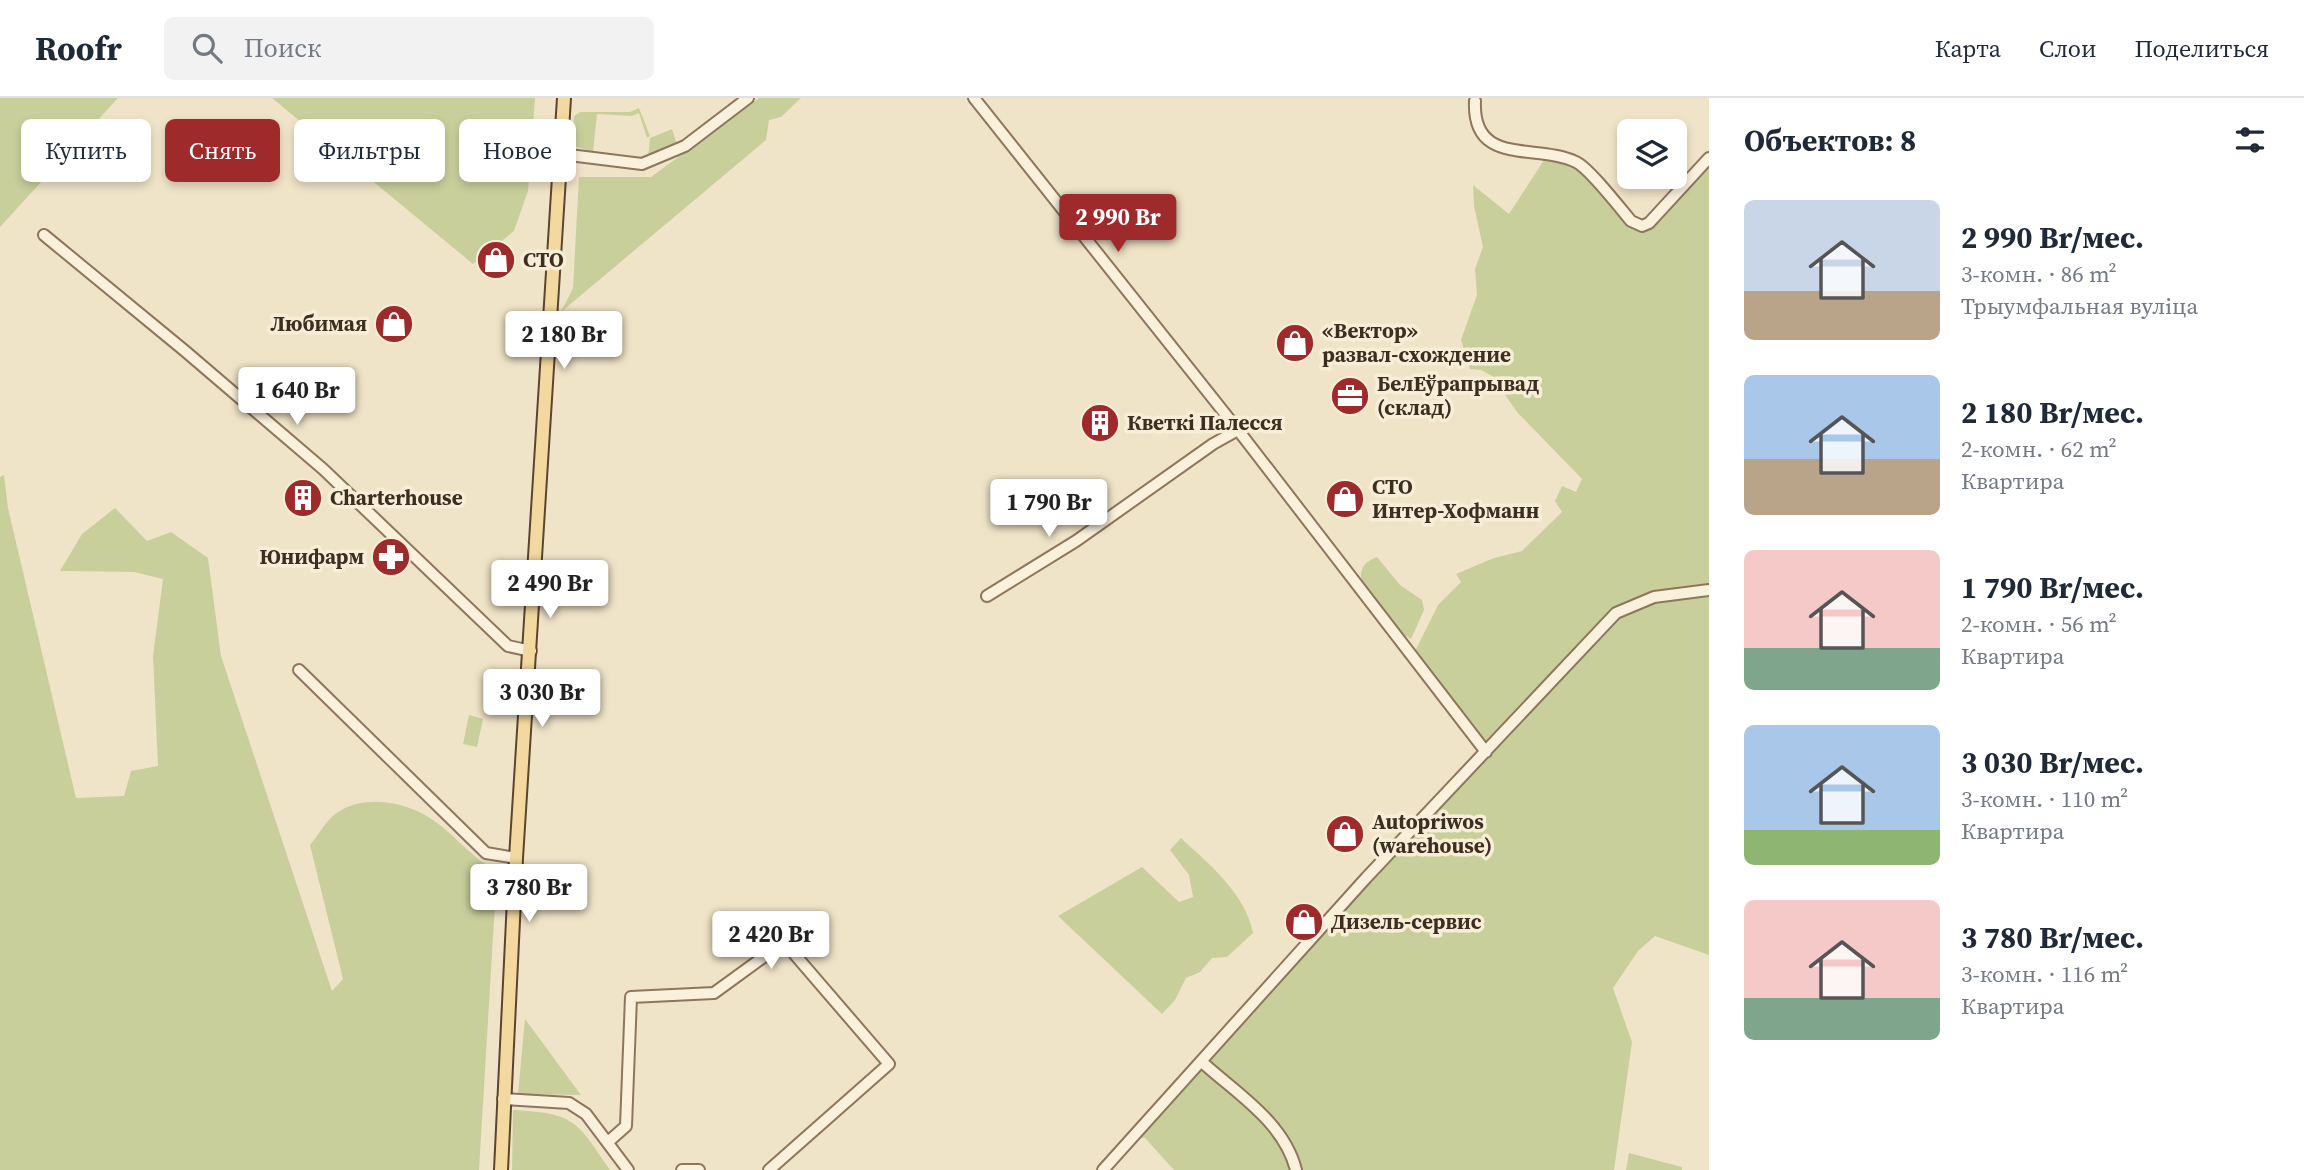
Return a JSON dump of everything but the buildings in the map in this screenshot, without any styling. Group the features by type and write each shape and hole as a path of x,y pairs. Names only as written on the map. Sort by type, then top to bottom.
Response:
{"main road":[{"path":"563,119 564,98"},
{"path":"501,1170 516,858 559,182"}],"street":[{"path":"576,156 642,164 684,146 748,98"},
{"path":"974,98 1238,430 1486,752"},
{"path":"1475,99 1474,118 1481,133 1498,146 1578,162 1631,221 1642,226 1649,223 1709,158"},
{"path":"44,236 186,351 323,469 508,646 531,651"},
{"path":"987,596 1076,541 1238,430"},
{"path":"1103,1170 1366,878 1616,613 1633,603 1654,597 1709,590"},
{"path":"299,670 486,853 516,858"},
{"path":"608,1142 626,1126 631,997 714,993 784,942 889,1064 769,1170"},
{"path":"1202,1062 1273,1125 1286,1142 1296,1170"},
{"path":"503,1099 569,1103 586,1114 628,1170"},
{"path":"682,1170 699,1170"}],"green space":[{"path":"0,98 118,98 99,119 21,119 21,182 41,182 0,227"},
{"path":"272,98 535,98 533,119 459,119 459,182 529,182 514,231 473,264 374,182 445,182 445,119 297,119"},
{"path":"759,98 801,98 781,117 769,120 766,140 561,312 573,288 579,177 651,177"},
{"path":"639,108 650,136 647,138 639,113 632,116 597,114 593,152 576,147 574,116 580,112 630,112"},
{"path":"672,129 677,145 648,158 650,138"},
{"path":"1548,154 1578,162 1642,226 1678,189 1687,189 1687,180 1709,158 1709,955 1655,936 1638,951 1613,988 1632,1042 1614,1170 1174,1170 1145,1138 1133,1137 1485,752 1412,657 1438,605 1461,582 1456,574 1494,558 1522,551 1562,512 1555,501 1562,486 1576,492 1582,479 1517,412 1492,376 1481,370 1470,369 1461,340 1477,295 1475,269 1483,247 1474,206 1473,185 1509,214"},
{"path":"4,475 8,508 76,798 124,796 131,771 158,766 153,656 163,579 134,572 60,571 82,534 115,508 147,541 171,532 208,558 221,656 332,991 343,979 310,845 334,815 355,804 367,802 403,806 435,821 497,871 479,1170 0,1170 0,477"},
{"path":"1377,557 1400,585 1422,600 1424,610 1411,639 1398,631 1361,579 1364,565"},
{"path":"469,715 483,719 477,747 463,744"},
{"path":"1181,838 1234,892 1243,905 1253,933 1227,957 1212,958 1200,972 1186,978 1175,1000 1162,1014 1058,916 1142,867 1179,902 1193,897 1189,875 1170,850"},
{"path":"525,1019 581,1095 518,1094"},
{"path":"513,1110 550,1114 572,1123 590,1140 610,1170 512,1170"},
{"path":"1629,1153 1682,1167 1682,1170 1626,1170"}],"place":[{"name":"СТО","path":"496,260"},
{"name":"Любимая","path":"394,324"},
{"name":"«Вектор» развал-схождение","path":"1295,343"},
{"name":"БелЕўрапрывад (склад)","path":"1350,396"},
{"name":"Кветкі Палесся","path":"1100,423"},
{"name":"Charterhouse","path":"303,498"},
{"name":"СТО Интер-Хофманн","path":"1345,499"},
{"name":"Юнифарм","path":"391,557"},
{"name":"Autopriwos (warehouse)","path":"1345,834"},
{"name":"Дизель-сервис","path":"1304,922"}]}
